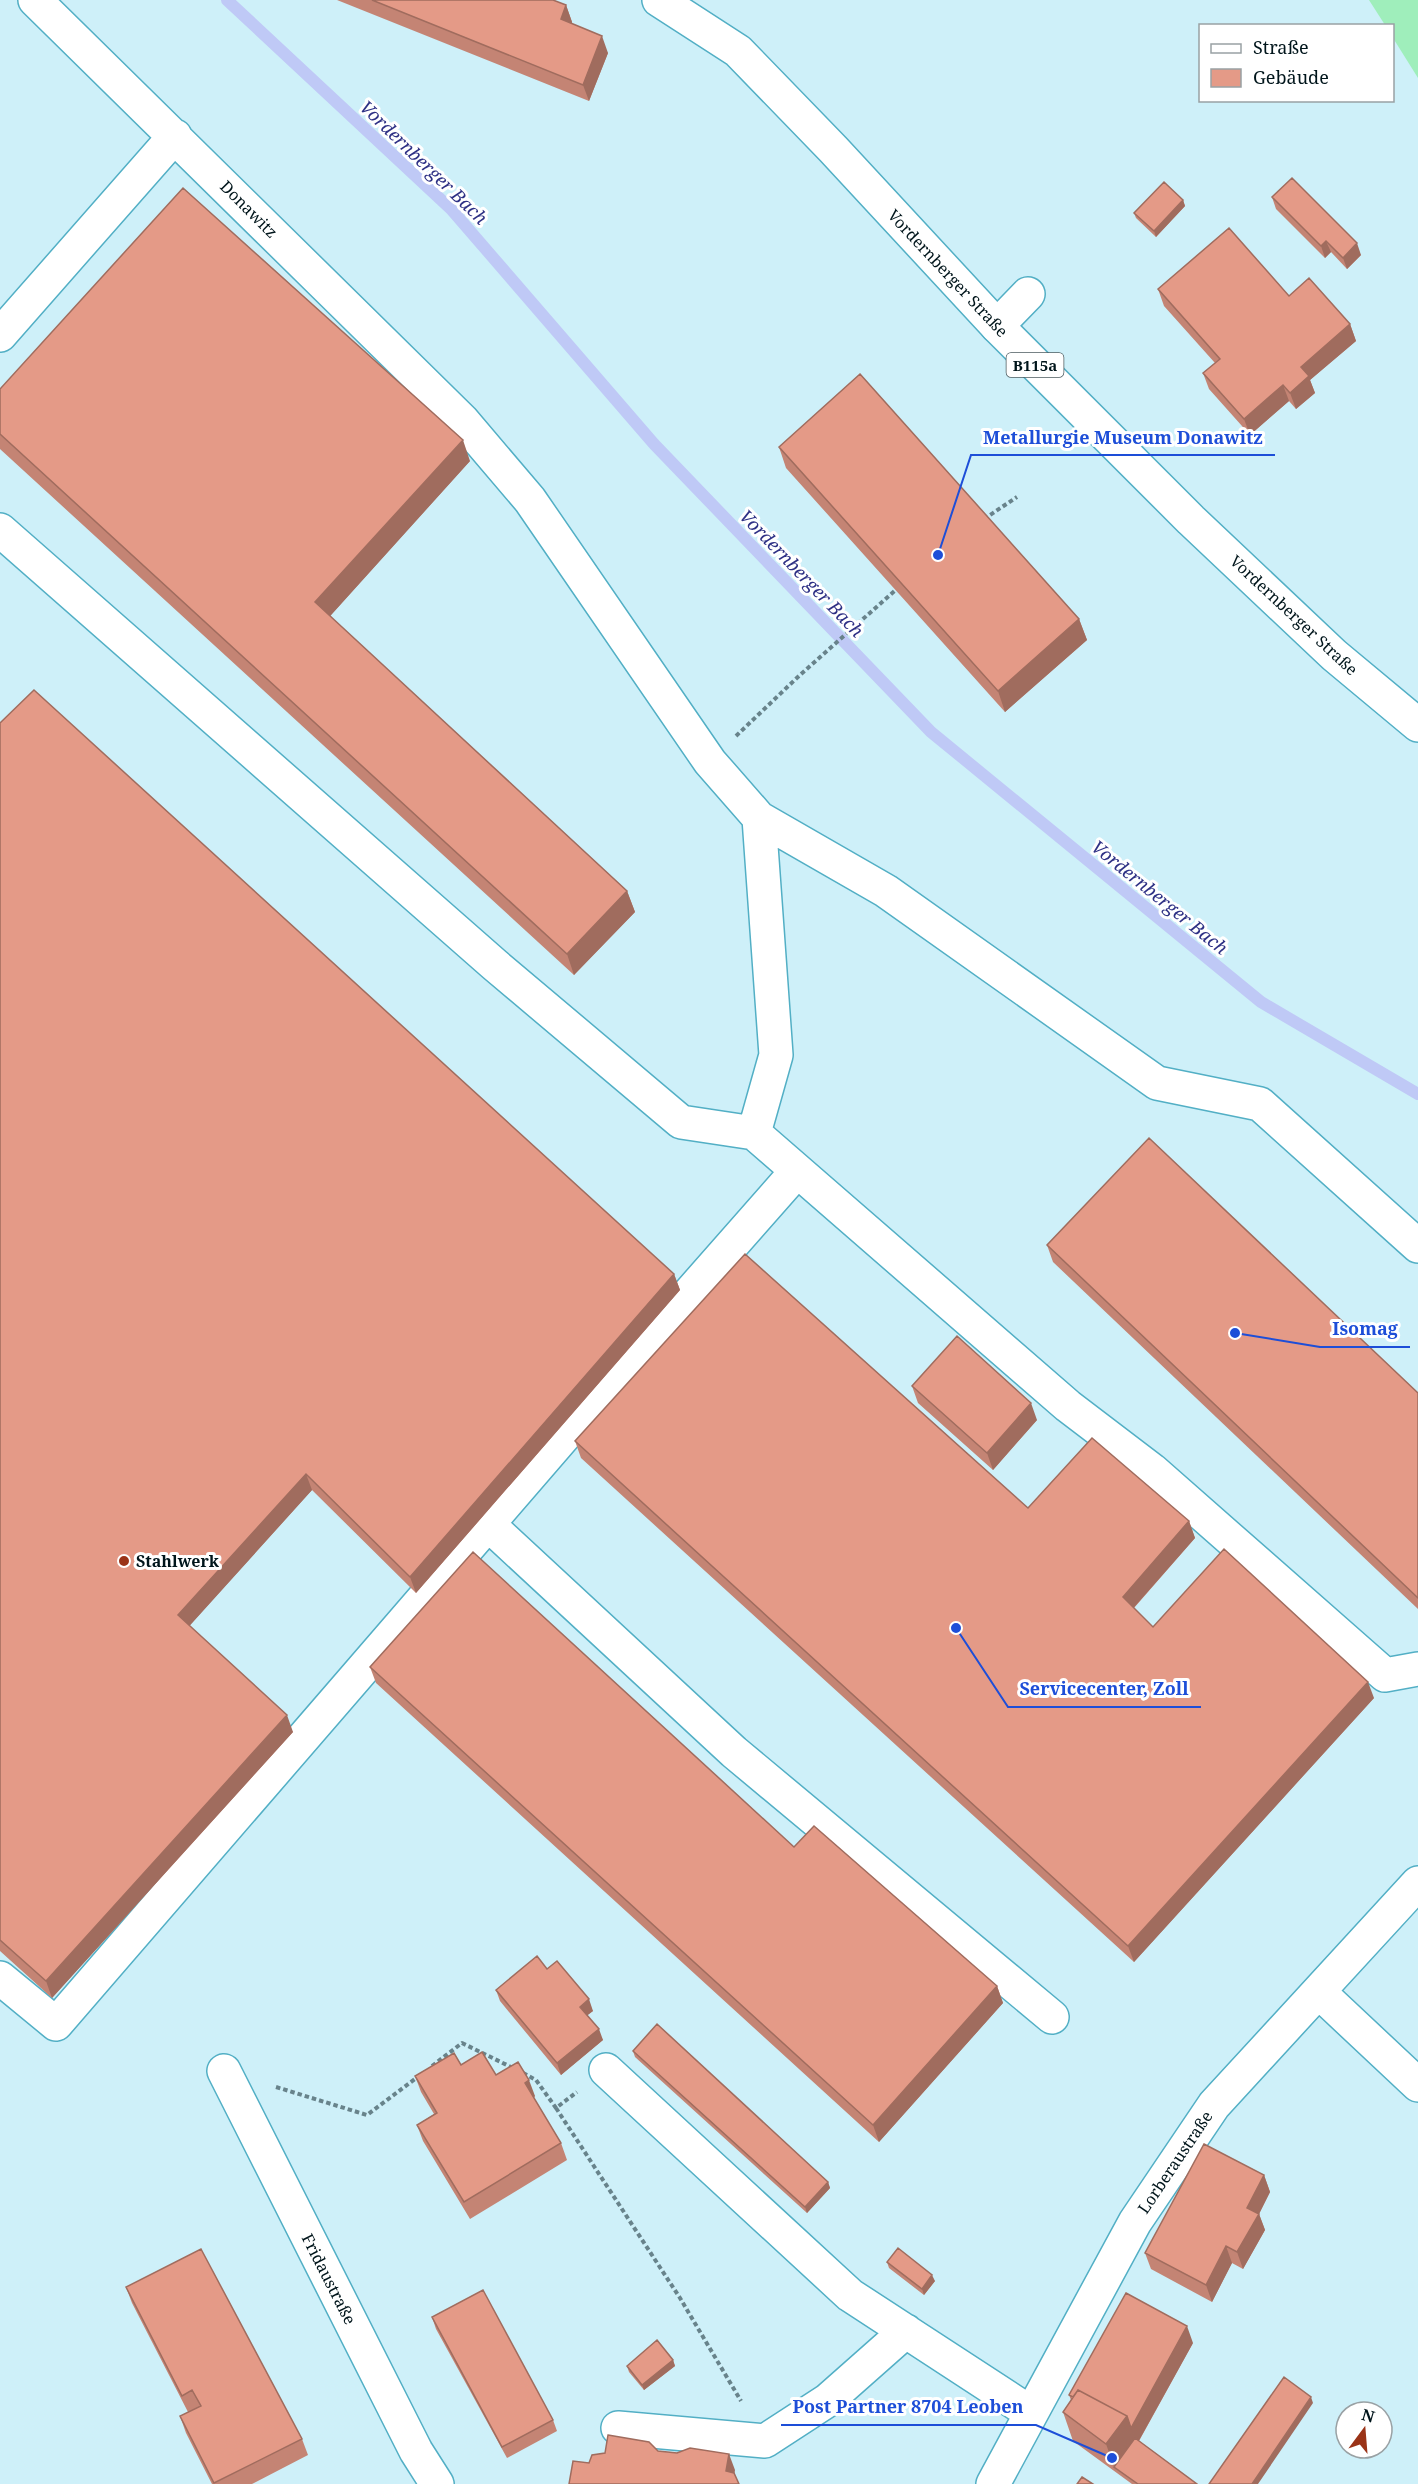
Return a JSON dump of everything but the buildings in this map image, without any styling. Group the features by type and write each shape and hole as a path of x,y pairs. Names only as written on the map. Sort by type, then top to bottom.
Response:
{"street":[{"name":"Donawitz","path":"35,0 462,420 530,500 710,762 759,818 886,891 1157,1083 1260,1104 1418,1246"},
{"name":"Vordernberger Straße","path":"659,0 738,51 833,148 997,326 1200,528 1334,654 1418,725"},
{"path":"0,335 175,136"},
{"path":"997,326 1028,294"},
{"path":"0,530 486,957 681,1122 754,1133 1068,1406 1152,1470 1385,1675 1418,1669"},
{"path":"754,1133 776,1055 759,818"},
{"path":"0,1978 56,2024 584,1413 797,1171"},
{"path":"489,1525 734,1752 1052,2017"},
{"name":"Lorberaustraße","path":"993,2484 1135,2222 1214,2105 1418,1883"},
{"path":"1319,1992 1418,2085"},
{"path":"606,2070 850,2295 1031,2413"},
{"name":"Fridaustraße","path":"224,2071 416,2451 437,2484"},
{"path":"618,2428 765,2441 828,2400 906,2331"}],"path":[{"path":"980,521 1017,497"},
{"path":"710,762 801,674 903,583"},
{"path":"224,2071 367,2115 462,2043 536,2079 680,2298 765,2441"},
{"path":"556,2108 606,2070"}],"green space":[{"path":"1369,0 1418,0 1418,78 1394,40 1394,24 1384,24"}],"waterway":[{"name":"Vordernberger Bach","path":"227,0 451,209 654,444 931,732 1261,1002 1418,1094"}],"place":[{"name":"Metallurgie Museum Donawitz","path":"938,555"},
{"name":"Isomag","path":"1235,1333"},
{"name":"Stahlwerk","path":"124,1561"},
{"name":"Servicecenter, Zoll","path":"956,1628"},
{"name":"Post Partner 8704 Leoben","path":"1112,2458"}]}
